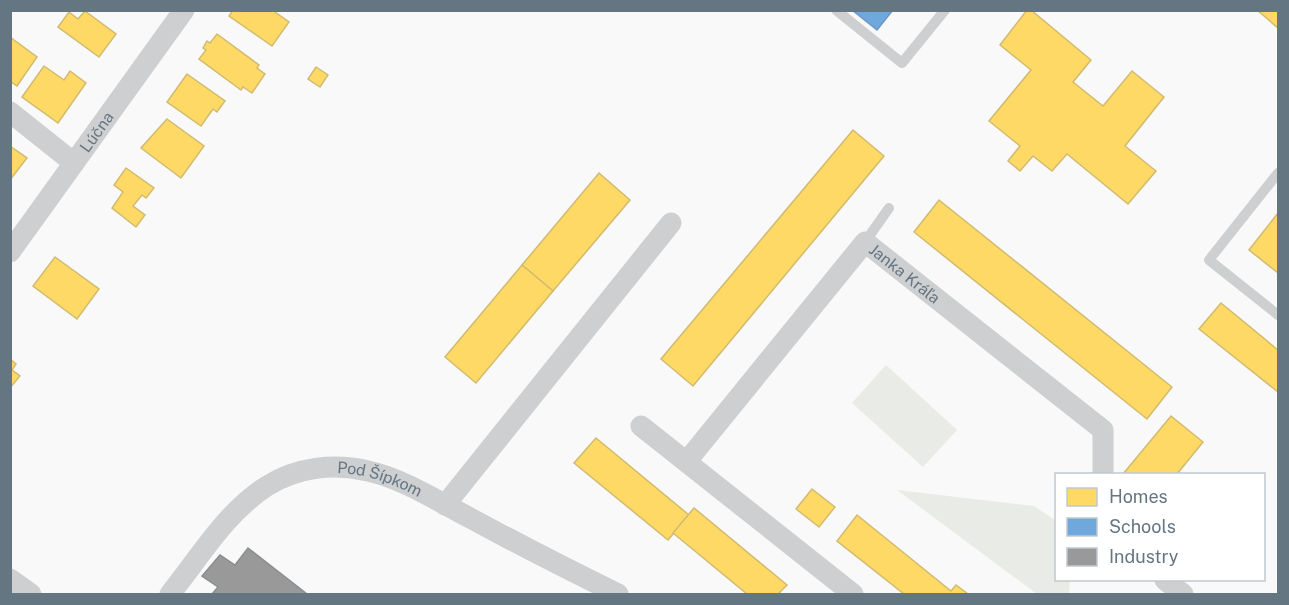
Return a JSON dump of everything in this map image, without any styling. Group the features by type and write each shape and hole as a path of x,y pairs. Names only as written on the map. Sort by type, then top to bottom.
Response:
{"street":[{"name":"Lúčna","path":"10,252 184,10"},
{"path":"10,112 74,163"},
{"path":"445,505 671,223"},
{"name":"Janka Kráľa","path":"687,461 865,242 1103,430 1102,473"},
{"path":"641,426 853,594"},
{"name":"Pod Šípkom","path":"170,594 205,562 232,514 268,485 294,473 319,467 370,471 445,505 591,588 618,594"},
{"path":"10,579 31,594"},
{"path":"1167,581 1183,594"}],"lane":[{"path":"836,10 902,63 945,10"},
{"path":"1278,173 1209,260 1278,315"},
{"path":"865,242 889,208"}],"shaded area":[{"path":"886,365 957,430 923,467 852,403"},
{"path":"897,490 1034,506 1055,520 1055,581 1070,581 1069,594 1037,594"}],"building: Homes":[{"path":"233,10 272,10 289,22 272,46 229,16"},
{"path":"1027,10 1031,10 1091,60 1073,82 1103,106 1132,71 1164,97 1125,146 1156,171 1128,204 1067,154 1052,171 1033,156 1020,171 1008,161 1020,146 989,121 1031,70 1000,45"},
{"path":"1257,10 1278,10 1278,28"},
{"path":"85,11 116,34 99,57 58,27 69,12 78,19"},
{"path":"217,34 259,65 257,68 265,74 252,93 243,87 241,90 199,59 206,50 203,48 207,41 210,43"},
{"path":"10,37 37,57 17,86 10,81"},
{"path":"44,66 64,80 70,71 86,83 58,123 22,97"},
{"path":"316,67 328,75 320,87 308,79"},
{"path":"187,74 225,101 217,112 213,109 201,126 167,102"},
{"path":"167,119 204,146 181,178 141,148"},
{"path":"853,130 884,156 693,386 661,359"},
{"path":"10,146 27,158 10,180"},
{"path":"126,168 154,188 146,198 142,195 133,206 145,215 136,227 112,208 123,192 114,185"},
{"path":"599,173 630,200 553,291 522,265"},
{"path":"939,200 1172,387 1147,419 914,232"},
{"path":"1278,213 1278,273 1249,250"},
{"path":"55,257 99,289 77,319 33,286"},
{"path":"522,265 553,291 476,383 445,357"},
{"path":"1221,303 1278,350 1278,392 1199,329"},
{"path":"10,359 16,364 12,370 20,376 10,388"},
{"path":"1171,416 1203,442 1178,473 1124,473"},
{"path":"596,438 689,515 668,540 574,463"},
{"path":"812,489 835,507 819,527 796,509"},
{"path":"694,508 787,585 778,594 747,594 673,533"},
{"path":"857,515 951,591 956,585 968,594 904,594 837,541"}],"building: Schools":[{"path":"852,10 893,10 877,30"}],"building: Industry":[{"path":"248,548 307,594 212,594 218,587 202,576 220,555 235,565"}]}
